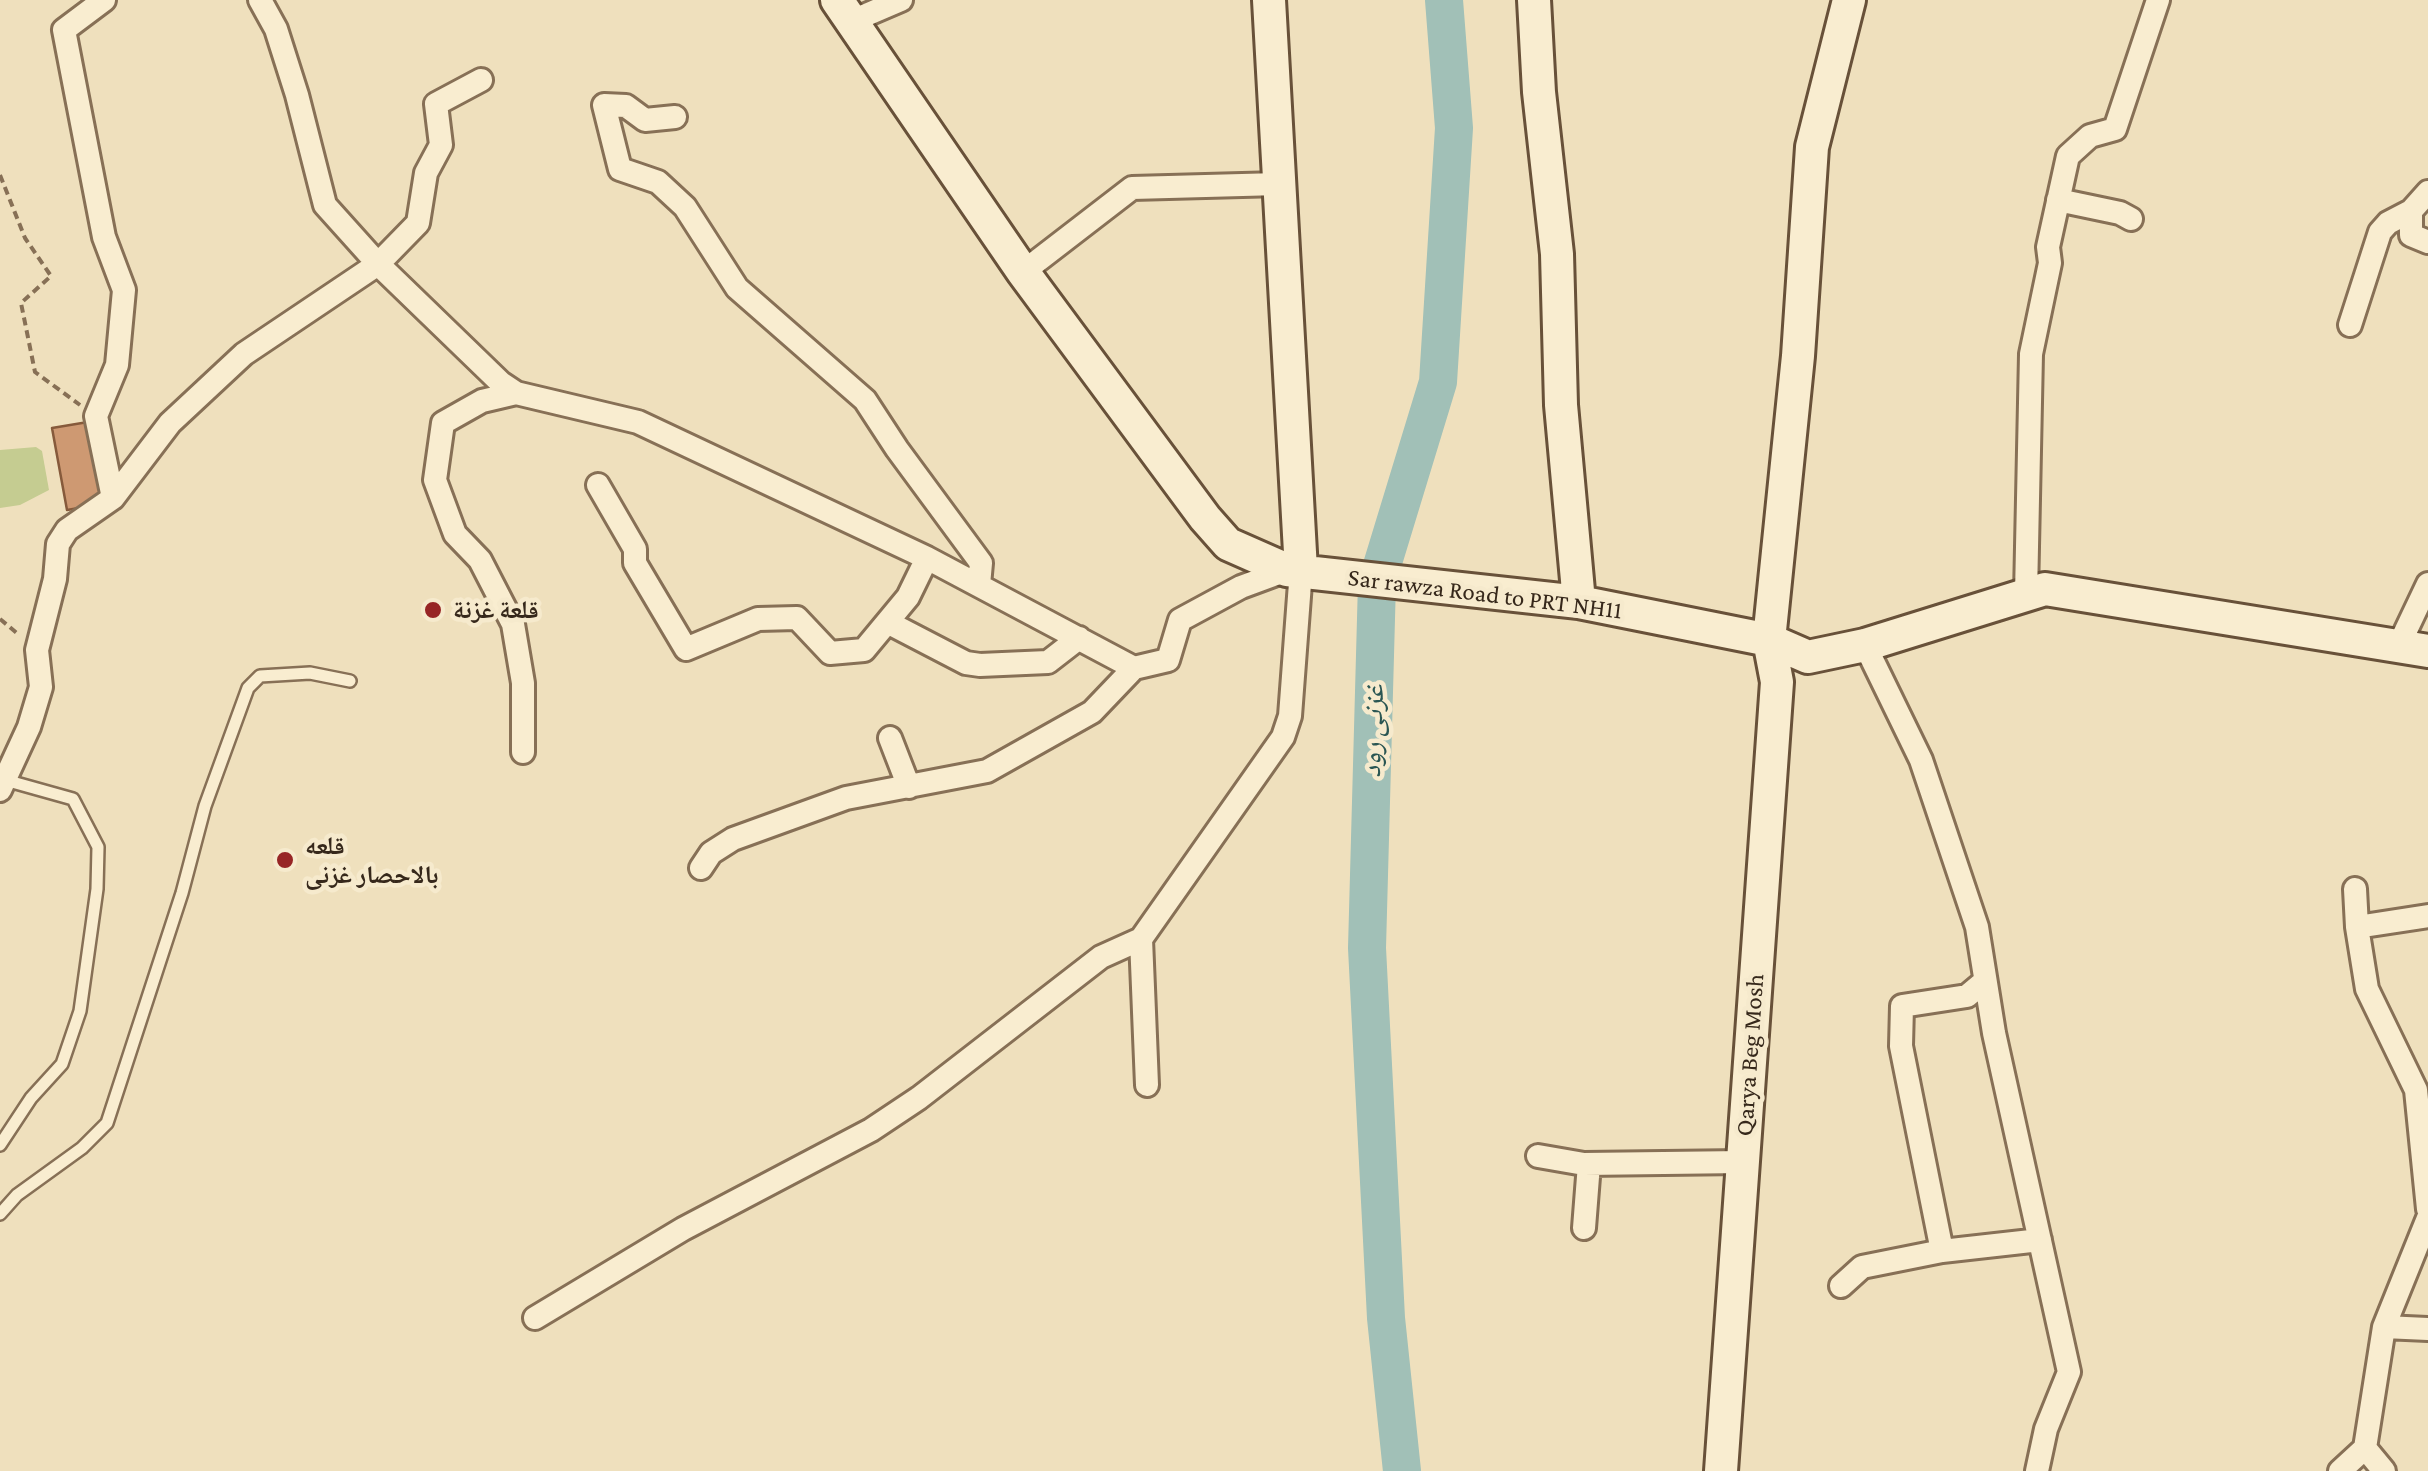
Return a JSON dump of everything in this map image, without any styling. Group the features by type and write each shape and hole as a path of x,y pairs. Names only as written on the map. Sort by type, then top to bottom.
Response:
{"street":[{"path":"104,0 64,30 104,237 124,290 118,365 96,416 113,498"},
{"path":"260,0 276,29 298,95 325,205 378,264 516,393"},
{"path":"845,10 902,0"},
{"path":"535,1318 683,1229 872,1130 920,1098 1101,958 1142,938 1283,736 1290,716 1303,570 1269,0"},
{"path":"1534,0 1539,92 1557,254 1561,405 1579,602"},
{"path":"1770,640 1798,356 1812,147 1849,0"},
{"path":"2026,595 2031,354 2050,264 2048,247 2058,200 2068,156 2090,136 2115,128 2158,0"},
{"name":"Sar rawza Road to PRT NH11","path":"845,10 1023,272 1228,544 1303,570 1579,602 1770,640 1808,656 1865,645 2045,589 2414,648"},
{"path":"2,785 29,727 41,688 37,650 55,579 58,544 67,530 113,498 170,422 244,354 378,264 418,223 426,173 441,145 436,104 481,80"},
{"path":"675,117 645,120 626,106 604,105 620,169 658,182 686,207 737,288 865,400 982,563 979,585"},
{"path":"1023,272 1132,188 1279,184"},
{"path":"2350,325 2380,232 2388,222 2411,211 2428,192"},
{"path":"2058,200 2132,219"},
{"path":"2411,211 2411,234 2428,242"},
{"path":"523,752 524,683 512,624 480,560 455,534 435,480 442,423 482,401 516,393 638,422 927,558 1134,668"},
{"path":"598,485 635,549 636,564 686,649 758,619 798,618 830,653 864,650 908,597 927,558"},
{"path":"701,868 711,853 732,839 846,798 988,771 1092,712 1134,668 1168,660 1180,620 1241,587 1303,570"},
{"path":"2414,648 2428,584"},
{"path":"889,623 966,663 980,665 1048,662 1079,638"},
{"name":"Qarya Beg Mosh","path":"1721,1471 1777,682 1770,640"},
{"path":"1865,645 1921,760 1977,926 1985,980 2069,1372 2046,1429 2037,1471"},
{"path":"890,738 909,787"},
{"path":"2355,888 2356,927 2368,989 2416,1090 2428,1209"},
{"path":"2356,927 2428,916"},
{"path":"1142,938 1147,1085"},
{"path":"1942,1251 1901,1046 1902,1006 1967,996 1985,980"},
{"path":"1538,1156 1589,1164 1743,1162"},
{"path":"1584,1228 1589,1164"},
{"path":"2340,1471 2365,1448 2384,1327 2428,1218"},
{"path":"1841,1286 1862,1267 1942,1251 2040,1240"},
{"path":"2384,1327 2428,1329"},
{"path":"2365,1448 2384,1471"}],"lane":[{"path":"0,1214 17,1195 82,1148 107,1123 182,893 205,806 248,688 260,676 310,674 350,681"},
{"path":"0,1145 31,1098 62,1064 80,1011 97,889 98,847 73,800 2,785"}],"path":[{"path":"0,175 25,238 51,276 21,304 35,372 96,416"}],"green space":[{"path":"36,447 42,451 49,490 20,505 0,508 0,450"}],"building":[{"path":"88,422 102,504 67,510 52,428"}],"waterway":[{"name":"غزنی رود","path":"1402,1471 1386,1318 1367,948 1377,582 1438,382 1454,128 1444,0"}],"place":[{"name":"قلعة غزنة","path":"433,610"},
{"name":"قلعه بالاحصار غزنی","path":"285,860"}]}
